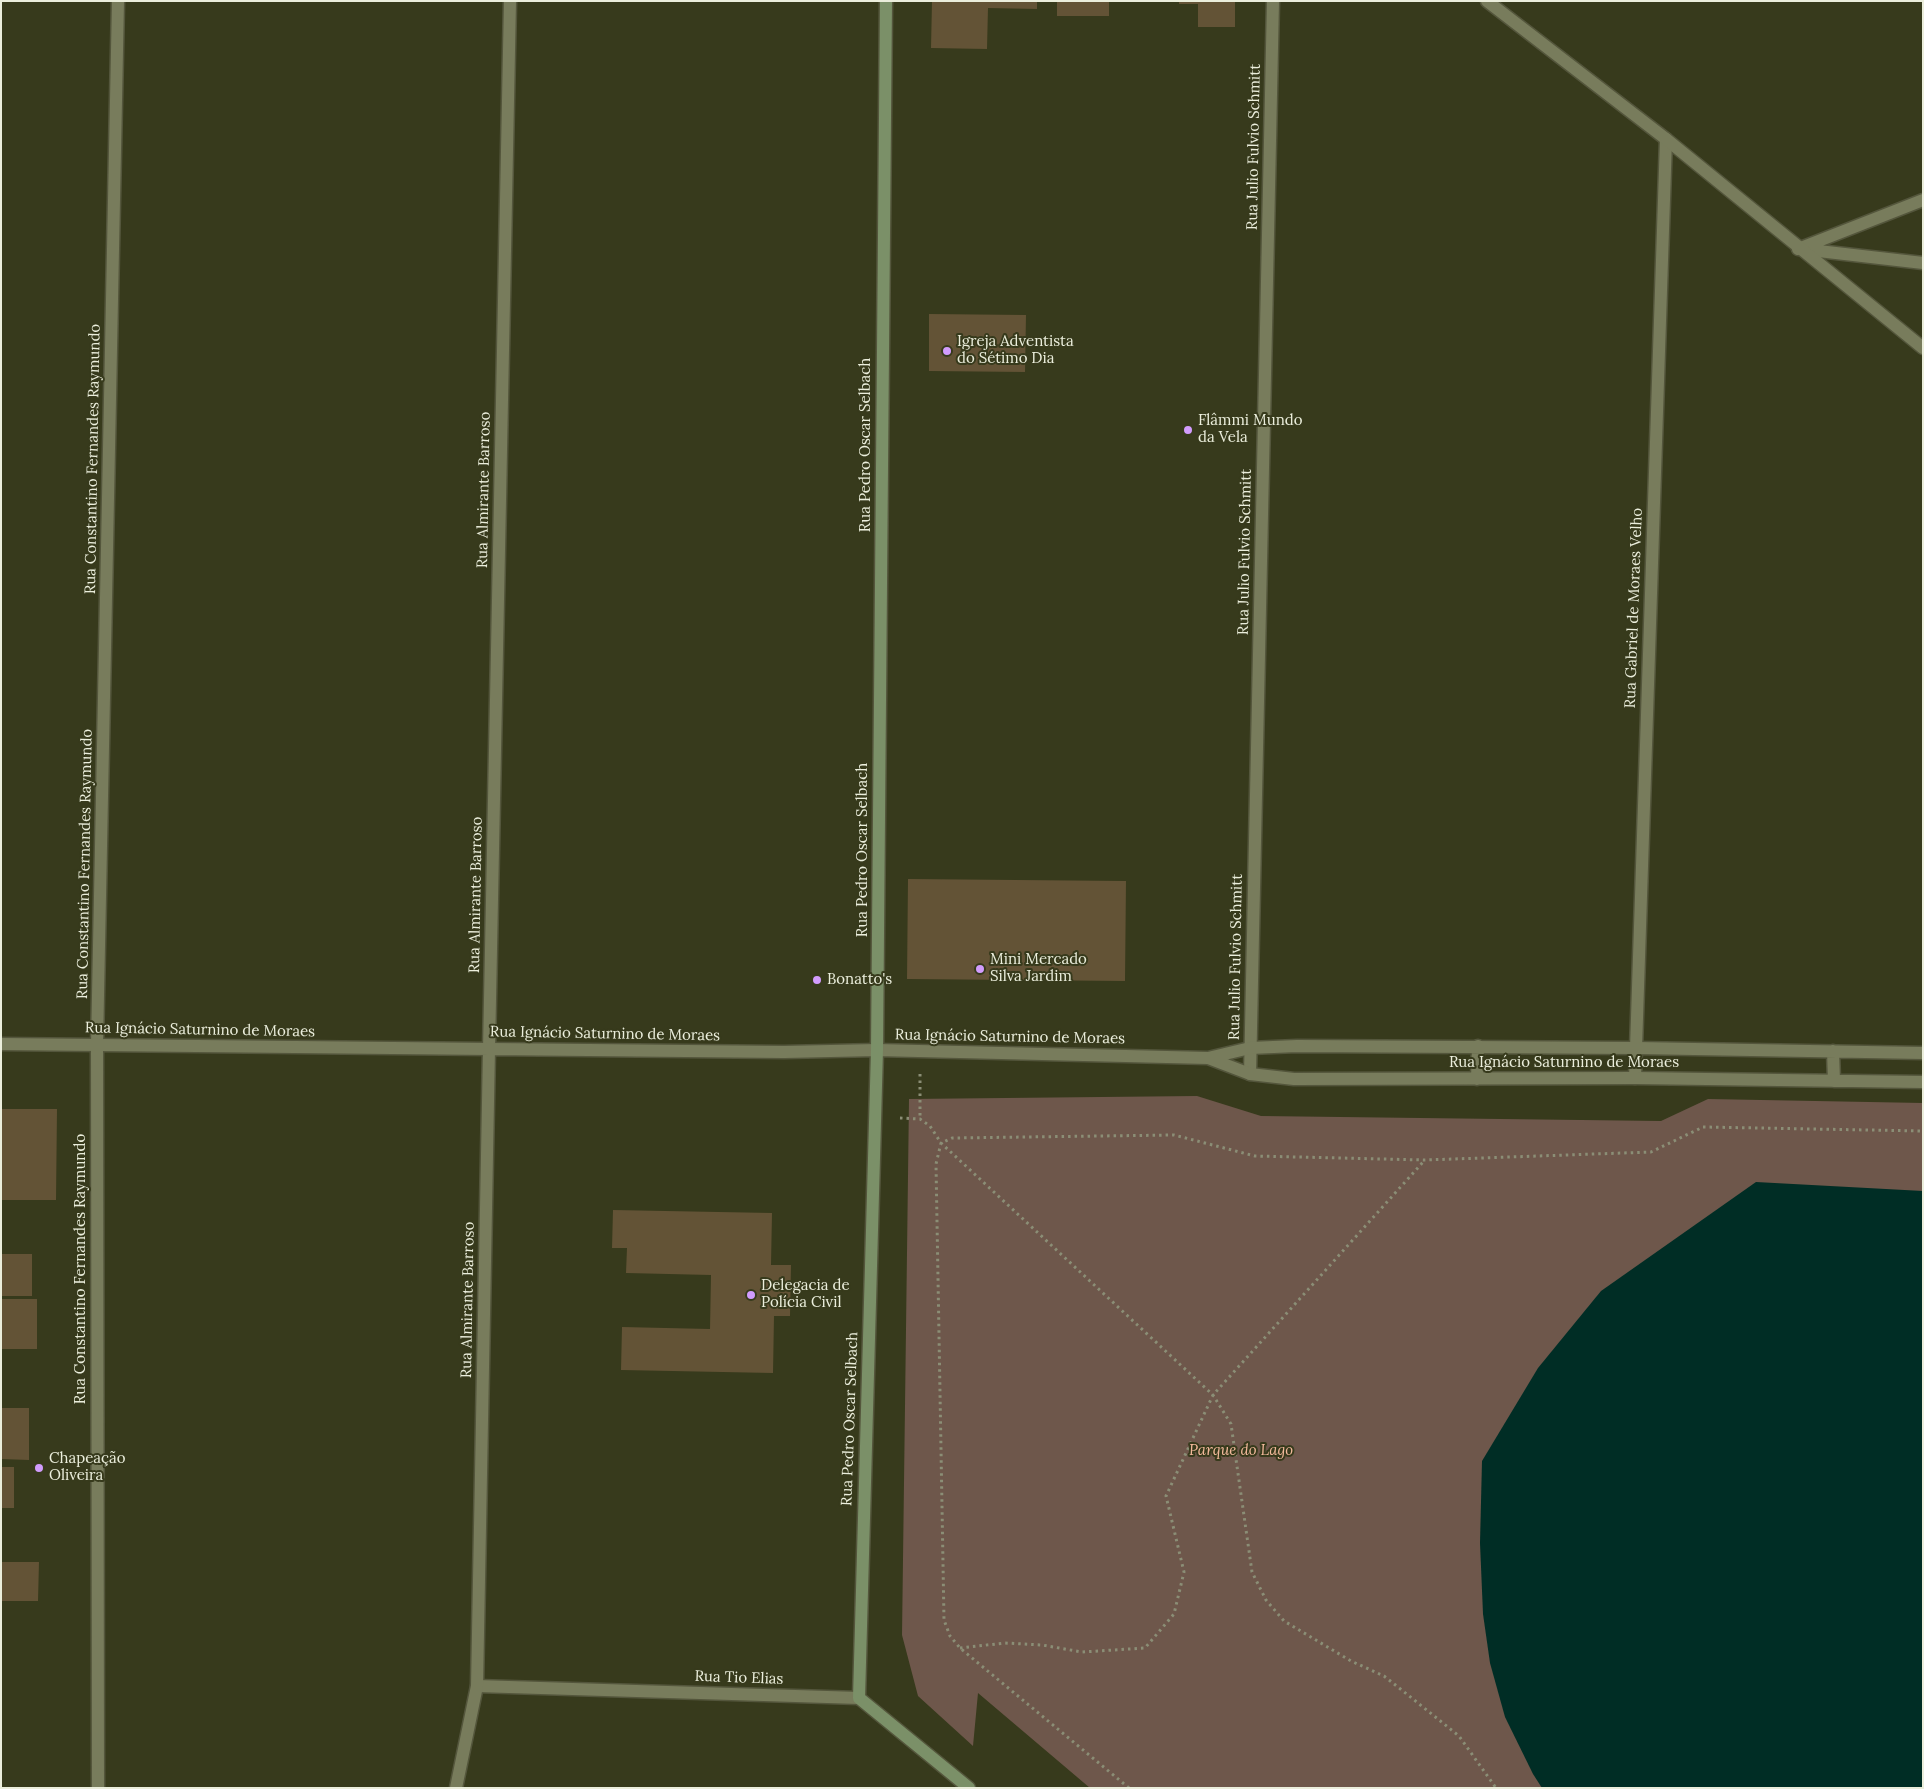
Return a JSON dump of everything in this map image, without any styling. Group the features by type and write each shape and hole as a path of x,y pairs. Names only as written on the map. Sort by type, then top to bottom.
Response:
{"main road":[{"name":"Rua Pedro Oscar Selbach","path":"859,1698 877,1050 886,1"},
{"path":"859,1698 969,1788"}],"street":[{"name":"Rua Constantino Fernandes Raymundo","path":"98,1788 97,1045 118,1"},
{"name":"Rua Almirante Barroso","path":"456,1788 477,1686 510,1"},
{"name":"Rua Julio Fulvio Schmitt","path":"1250,1074 1273,1"},
{"path":"1487,1 1666,139 1798,249 1923,348"},
{"name":"Rua Gabriel de Moraes Velho","path":"1635,1078 1666,139"},
{"path":"1798,249 1923,200"},
{"path":"1798,249 1923,263"},
{"name":"Rua Ignácio Saturnino de Moraes","path":"1,1044 774,1052 877,1050 1208,1058 1250,1048 1297,1046 1478,1046 1923,1053"},
{"path":"1477,1079 1478,1046"},
{"path":"1833,1051 1834,1081"},
{"name":"Rua Ignácio Saturnino de Moraes","path":"1208,1058 1250,1074 1294,1079 1635,1078 1923,1082"},
{"name":"Rua Tio Elias","path":"477,1686 859,1698"}],"path":[{"path":"919,1051 920,1119"},
{"path":"875,1117 920,1119 930,1126 941,1143 1213,1395 1231,1424 1252,1572 1266,1600 1284,1621 1351,1661 1384,1676 1413,1699 1458,1736 1496,1788"},
{"path":"941,1143 952,1138 1174,1135 1255,1156 1425,1160 1651,1152 1703,1127 1923,1131"},
{"path":"941,1143 936,1164 944,1620 950,1636 960,1648 1129,1788"},
{"path":"960,1648 1005,1643 1042,1645 1082,1652 1145,1648 1174,1614 1184,1572 1166,1496 1213,1395 1425,1160"}],"green space":[{"name":"Parque do Lago","path":"1197,1096 1261,1116 1661,1121 1708,1099 1923,1103 1923,1788 1090,1788 978,1693 973,1746 918,1696 902,1635 909,1099"}],"water":[{"path":"1756,1182 1923,1191 1923,1788 1542,1788 1533,1774 1505,1717 1490,1663 1483,1614 1480,1543 1482,1461 1538,1368 1601,1291"}],"building":[{"path":"932,1 1037,1 1037,9 988,8 987,49 931,48"},
{"path":"1057,1 1109,1 1109,16 1057,16"},
{"path":"1179,1 1235,1 1235,27 1198,27 1198,4 1179,4"},
{"path":"929,314 1026,315 1025,372 929,371"},
{"path":"908,879 1126,881 1125,981 907,979"},
{"path":"1,1109 57,1109 56,1200 1,1200"},
{"name":"Delegacia de Polícia Civil","path":"613,1210 772,1213 771,1265 791,1265 790,1316 774,1316 773,1373 621,1370 622,1327 710,1329 711,1275 626,1273 627,1248 612,1248"},
{"path":"1,1254 32,1254 32,1296 1,1296"},
{"path":"1,1299 37,1299 37,1349 1,1349"},
{"path":"1,1408 29,1408 29,1460 1,1459"},
{"path":"1,1467 14,1467 14,1508 1,1508"},
{"path":"1,1562 39,1562 38,1601 1,1601"}],"place":[{"name":"Igreja Adventista do Sétimo Dia","path":"947,351"},
{"name":"Flâmmi Mundo da Vela","path":"1188,430"},
{"name":"Mini Mercado Silva Jardim","path":"980,969"},
{"name":"Bonatto's","path":"817,980"},
{"name":"Delegacia de Polícia Civil","path":"751,1295"},
{"name":"Chapeação Oliveira","path":"39,1468"}]}
